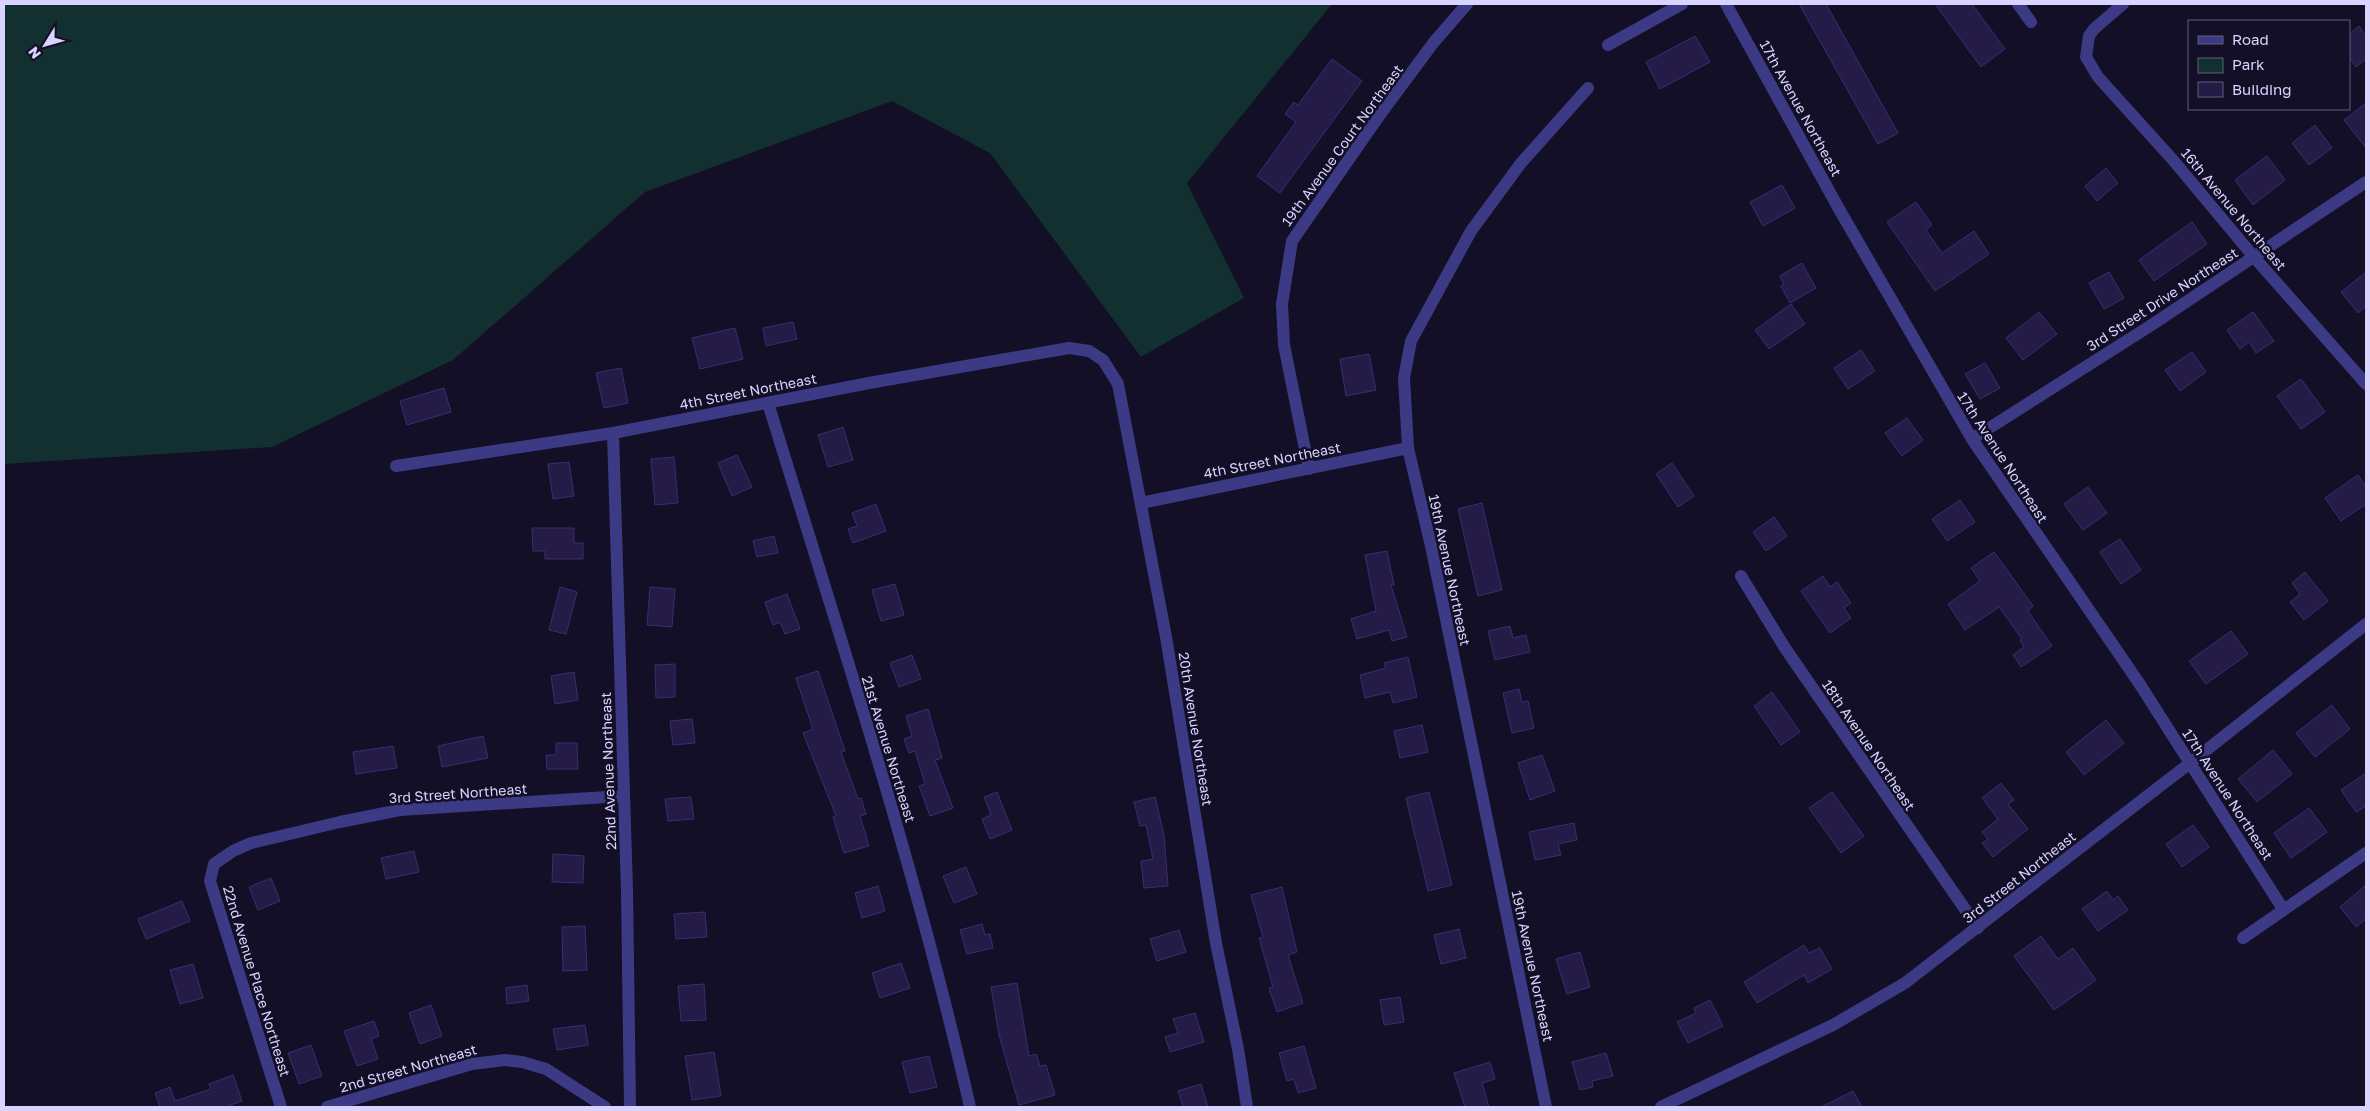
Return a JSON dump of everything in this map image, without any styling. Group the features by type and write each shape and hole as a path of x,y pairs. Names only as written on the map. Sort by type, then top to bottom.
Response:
{"street":[{"name":"19th Avenue Court Northeast","path":"1309,468 1282,330 1282,304 1292,241 1379,116 1434,42 1468,4"},
{"path":"1608,44 1682,4"},
{"name":"17th Avenue Northeast","path":"1726,4 1839,209 1972,439 2139,683 2284,910"},
{"path":"2018,4 2031,22"},
{"name":"16th Avenue Northeast","path":"2123,4 2094,29 2089,36 2086,57 2098,77 2173,160 2254,257 2366,384"},
{"name":"19th Avenue Northeast","path":"1546,1107 1431,546 1408,448 1404,378 1411,340 1471,231 1521,163 1588,88"},
{"name":"3rd Street Drive Northeast","path":"1972,439 2254,257 2366,182"},
{"name":"4th Street Northeast","path":"396,466 613,433 1069,348 1088,351 1103,360"},
{"name":"20th Avenue Northeast","path":"1103,360 1118,384 1168,647 1216,944 1247,1107"},
{"name":"21st Avenue Northeast","path":"768,403 891,804 950,1018 970,1107"},
{"name":"22nd Avenue Northeast","path":"613,433 627,891 630,1107"},
{"name":"4th Street Northeast","path":"1141,504 1408,448"},
{"name":"18th Avenue Northeast","path":"1740,576 1784,648 1978,928"},
{"name":"3rd Street Northeast","path":"1661,1107 1841,1020 1905,983 2190,763 2366,624"},
{"name":"3rd Street Northeast","path":"214,864 223,856 251,843 400,810 623,796"},
{"path":"2243,938 2366,853"},
{"name":"22nd Avenue Place Northeast","path":"214,864 210,881 281,1107"},
{"name":"2nd Street Northeast","path":"326,1107 472,1064 505,1060 522,1062 546,1069 605,1107"}],"green space":[{"path":"4,4 1332,4 1187,183 1244,298 1141,357 990,153 892,101 645,192 453,360 272,447 4,464"}],"building":[{"path":"1799,4 1826,4 1898,133 1878,144"},
{"path":"1935,4 1972,4 2005,49 1981,67"},
{"path":"2359,26 2366,36 2366,59 2356,67 2350,59 2350,33"},
{"path":"1695,36 1710,62 1660,89 1646,62"},
{"path":"1332,59 1362,81 1280,193 1257,176 1296,122 1285,114 1294,102 1298,105"},
{"path":"2366,103 2366,148 2344,120"},
{"path":"2315,125 2332,148 2309,165 2292,143"},
{"path":"2267,156 2285,180 2253,205 2235,180"},
{"path":"2106,168 2118,183 2097,201 2085,186"},
{"path":"1782,185 1795,208 1763,226 1750,202"},
{"path":"1916,202 1932,225 1926,230 1942,253 1974,231 1989,254 1935,291 1887,222"},
{"path":"2192,222 2207,244 2154,281 2139,260"},
{"path":"1802,263 1816,288 1790,303 1781,286 1784,284 1780,276"},
{"path":"2109,272 2124,298 2104,309 2089,283"},
{"path":"2366,272 2366,306 2358,313 2341,292"},
{"path":"1791,304 1805,324 1769,349 1755,330"},
{"path":"2039,312 2057,334 2023,360 2006,338"},
{"path":"2253,312 2274,341 2256,353 2249,342 2240,349 2227,330"},
{"path":"793,322 797,339 766,346 763,328"},
{"path":"735,328 743,359 700,369 692,338"},
{"path":"1861,350 1875,371 1848,389 1834,368"},
{"path":"2192,352 2206,372 2180,391 2165,370"},
{"path":"1369,354 1376,390 1346,396 1340,359"},
{"path":"1985,363 2000,388 1980,399 1965,374"},
{"path":"621,368 628,403 604,408 596,373"},
{"path":"2301,379 2325,412 2301,429 2277,396"},
{"path":"444,388 451,412 407,425 400,401"},
{"path":"1907,418 1923,440 1902,456 1885,433"},
{"path":"843,427 853,460 828,467 818,435"},
{"path":"737,455 752,487 732,496 718,463"},
{"path":"674,457 678,503 655,505 651,459"},
{"path":"569,462 574,496 553,499 548,464"},
{"path":"1672,463 1694,496 1678,507 1656,474"},
{"path":"2358,475 2366,487 2366,504 2341,521 2325,498"},
{"path":"2088,487 2107,513 2083,530 2064,504"},
{"path":"1960,500 1975,522 1947,541 1932,519"},
{"path":"1482,503 1502,590 1478,596 1458,509"},
{"path":"876,504 886,531 853,543 848,529 857,526 852,513"},
{"path":"1774,517 1787,536 1766,551 1753,532"},
{"path":"532,528 574,528 574,543 583,543 583,559 545,559 545,551 533,551"},
{"path":"774,536 778,553 757,557 753,541"},
{"path":"2120,539 2141,570 2121,584 2100,552"},
{"path":"1387,551 1394,585 1391,585 1407,637 1392,641 1389,630 1357,639 1351,619 1376,611 1365,555"},
{"path":"1994,552 2033,606 2028,611 2052,646 2021,667 2013,655 2024,647 2020,640 2022,639 1999,607 1965,630 1948,604 1980,581 1971,568"},
{"path":"2305,572 2328,601 2304,620 2290,602 2300,594 2292,583"},
{"path":"1823,576 1830,587 1837,582 1851,603 1844,608 1851,618 1830,633 1801,591"},
{"path":"895,584 904,615 881,621 872,590"},
{"path":"560,587 577,592 566,634 549,630"},
{"path":"650,587 675,589 672,627 647,625"},
{"path":"787,594 800,629 785,634 780,622 773,625 765,602"},
{"path":"1510,626 1513,638 1526,635 1530,652 1495,660 1488,631"},
{"path":"2231,631 2248,654 2206,684 2189,661"},
{"path":"912,655 921,679 899,687 890,663"},
{"path":"1408,657 1417,697 1393,703 1390,692 1365,698 1360,675 1386,668 1384,663"},
{"path":"675,664 675,697 656,698 655,665"},
{"path":"818,671 845,751 841,752 858,799 861,798 866,814 860,816 869,846 844,853 833,817 836,816 803,733 813,729 796,678"},
{"path":"574,672 578,700 555,704 551,676"},
{"path":"1519,689 1522,702 1528,701 1534,728 1512,733 1503,693"},
{"path":"1772,692 1800,732 1781,745 1754,706"},
{"path":"2332,705 2350,729 2315,757 2296,733"},
{"path":"928,709 942,758 935,760 953,808 930,816 919,786 925,784 915,751 909,753 904,739 912,736 906,716"},
{"path":"692,719 695,743 673,745 670,721"},
{"path":"2106,720 2124,743 2084,775 2066,752"},
{"path":"1422,725 1428,752 1400,758 1394,731"},
{"path":"483,736 488,758 442,767 438,746"},
{"path":"556,743 577,743 578,769 547,769 546,755 556,755"},
{"path":"393,746 397,768 356,774 353,752"},
{"path":"2273,750 2292,774 2257,802 2238,779"},
{"path":"1542,755 1555,791 1530,800 1518,763"},
{"path":"2366,773 2366,806 2356,812 2341,790"},
{"path":"2001,783 2014,800 2008,804 2028,829 1993,857 1982,843 1988,839 1982,832 1998,819 1982,798"},
{"path":"997,792 1012,830 990,839 982,819 991,815 984,797"},
{"path":"1429,792 1452,885 1428,891 1406,798"},
{"path":"1832,792 1864,836 1841,853 1809,808"},
{"path":"691,797 694,819 668,821 665,799"},
{"path":"1155,797 1164,835 1168,886 1144,888 1141,861 1153,859 1146,825 1140,826 1134,802"},
{"path":"2309,808 2327,832 2291,858 2274,833"},
{"path":"1574,823 1577,840 1558,844 1561,855 1535,860 1529,832"},
{"path":"2193,825 2209,847 2182,867 2166,844"},
{"path":"414,851 419,872 386,879 381,858"},
{"path":"553,854 584,856 583,883 552,882"},
{"path":"966,867 977,894 954,903 943,876"},
{"path":"271,878 280,901 258,910 249,887"},
{"path":"2366,885 2366,919 2356,927 2340,907"},
{"path":"878,886 885,911 862,918 855,893"},
{"path":"1282,887 1297,952 1288,955 1303,1003 1277,1012 1269,988 1273,987 1259,938 1263,937 1251,895"},
{"path":"2107,891 2113,900 2118,896 2128,910 2098,931 2082,909"},
{"path":"182,901 190,921 146,939 138,919"},
{"path":"705,912 707,937 676,939 674,914"},
{"path":"982,924 985,935 990,934 993,948 967,954 960,930"},
{"path":"585,926 587,970 563,971 562,927"},
{"path":"1459,929 1466,958 1441,964 1434,935"},
{"path":"1179,930 1186,952 1157,961 1150,939"},
{"path":"2041,936 2058,959 2073,948 2096,980 2054,1010 2014,956"},
{"path":"1804,945 1809,953 1820,948 1832,969 1808,983 1804,975 1757,1003 1744,982"},
{"path":"1580,952 1590,987 1567,994 1556,959"},
{"path":"901,963 910,988 880,998 872,973"},
{"path":"193,964 203,998 180,1004 170,970"},
{"path":"1017,983 1029,1056 1036,1054 1040,1066 1046,1065 1055,1095 1019,1105 999,1035 991,987"},
{"path":"704,984 706,1020 681,1021 678,986"},
{"path":"527,985 529,1001 507,1004 506,988"},
{"path":"1400,997 1404,1022 1384,1025 1380,1000"},
{"path":"1710,1000 1723,1026 1688,1043 1677,1022 1696,1013 1694,1008"},
{"path":"431,1005 442,1036 420,1044 409,1013"},
{"path":"1195,1013 1204,1042 1170,1052 1165,1037 1178,1033 1173,1019"},
{"path":"374,1021 379,1036 371,1039 378,1059 357,1066 344,1031"},
{"path":"585,1025 588,1045 557,1050 553,1029"},
{"path":"311,1045 322,1076 299,1084 288,1053"},
{"path":"1304,1046 1316,1088 1298,1093 1294,1079 1287,1081 1279,1053"},
{"path":"714,1052 721,1096 692,1100 685,1056"},
{"path":"1606,1053 1613,1076 1592,1081 1593,1087 1580,1090 1572,1062"},
{"path":"929,1056 937,1087 910,1093 902,1062"},
{"path":"1490,1062 1495,1079 1482,1083 1489,1107 1465,1107 1454,1073"},
{"path":"233,1075 242,1101 225,1107 160,1107 155,1093 170,1087 175,1101 211,1089 209,1084"},
{"path":"1201,1084 1208,1107 1183,1107 1178,1091"},
{"path":"1853,1091 1862,1107 1821,1107"}]}
